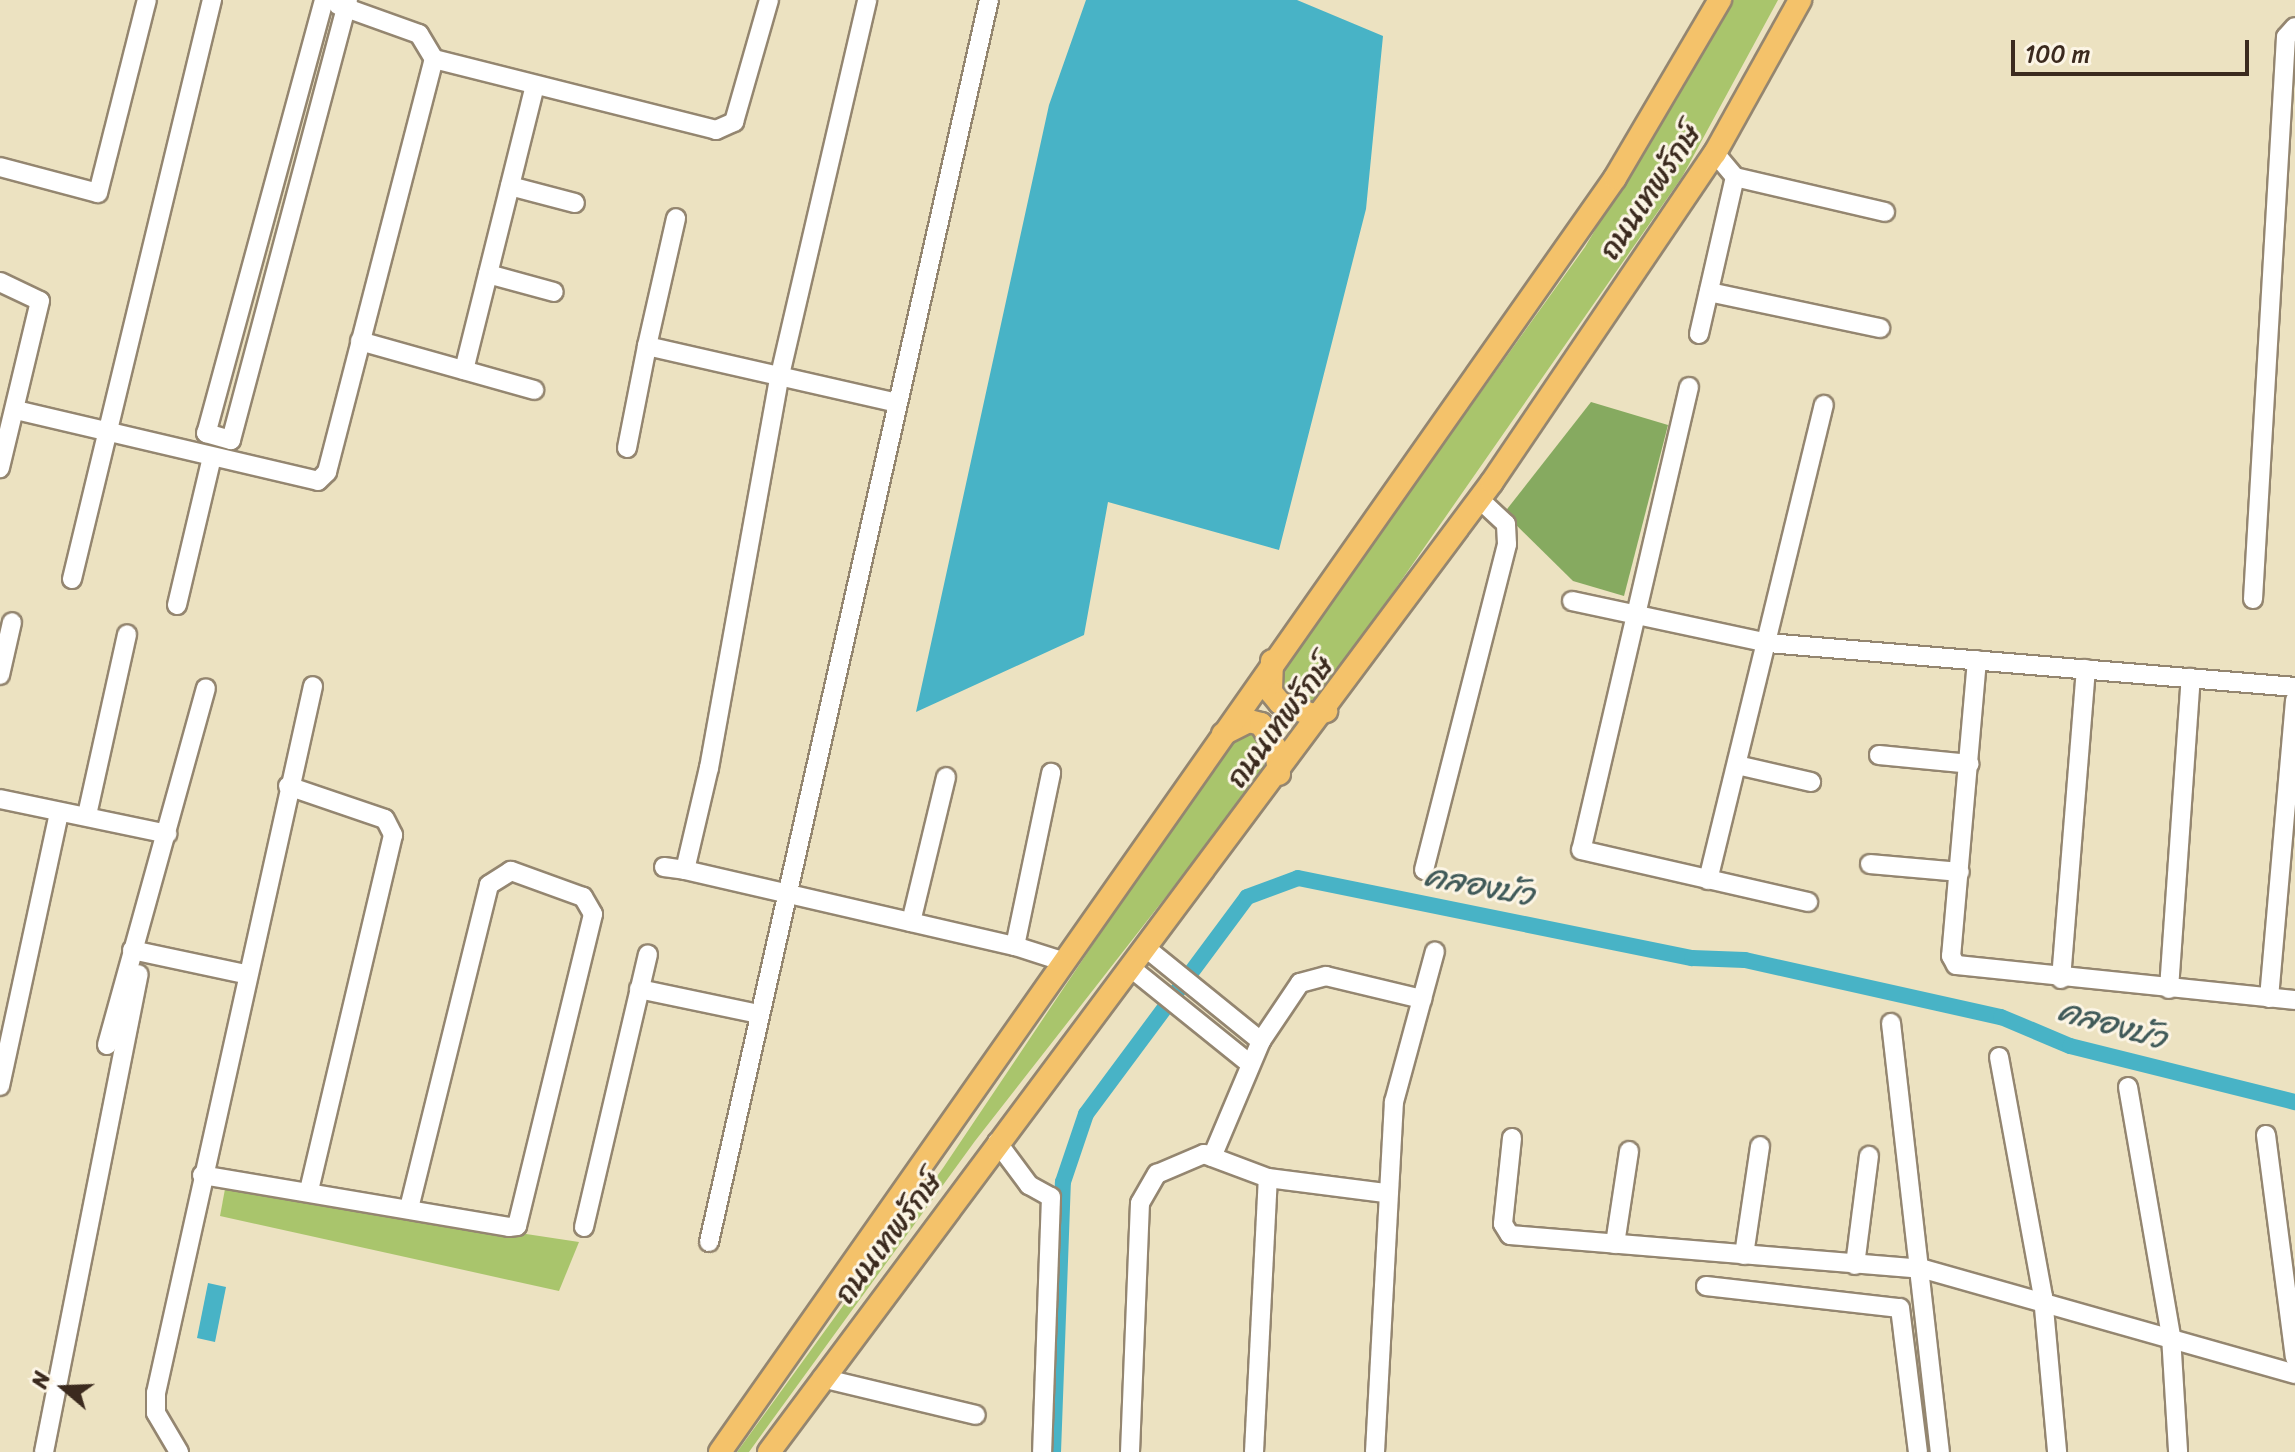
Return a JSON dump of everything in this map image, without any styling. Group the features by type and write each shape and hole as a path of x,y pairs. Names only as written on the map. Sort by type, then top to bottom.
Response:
{"main road":[{"name":"ถนนเทพรักษ์","path":"720,1452 1065,962 1273,658 1615,178 1720,0"},
{"name":"ถนนเทพรักษ์","path":"769,1452 997,1142 1326,711 1479,499 1715,153 1800,0"},
{"path":"1273,658 1268,676 1280,703 1313,715 1326,711"},
{"path":"1216,740 1237,725 1261,724 1276,749 1279,774"}],"street":[{"path":"0,167 98,193 147,0"},
{"path":"72,579 212,0"},
{"path":"347,4 293,223 231,440 206,433 268,217 324,1 347,4 419,34 434,59 535,86 726,129 769,0"},
{"path":"685,870 780,375 867,0"},
{"path":"709,1242 989,0"},
{"path":"2253,599 2286,37 2295,27"},
{"path":"16,410 211,461 318,481 327,472 434,59"},
{"path":"464,370 535,86"},
{"path":"1715,153 1735,177 1885,212"},
{"path":"1699,334 1735,177"},
{"path":"510,186 575,203"},
{"path":"268,217 293,223"},
{"path":"627,448 676,218"},
{"path":"488,274 554,292"},
{"path":"0,282 40,301 0,468"},
{"path":"1709,292 1880,328"},
{"path":"360,341 534,390"},
{"path":"647,346 898,403"},
{"path":"1689,387 1581,850 1808,902"},
{"path":"1708,880 1824,405"},
{"path":"177,605 211,461"},
{"path":"1424,870 1507,544 1506,524 1479,499"},
{"path":"1572,601 1768,643 2295,687"},
{"path":"0,675 12,622"},
{"path":"87,815 127,634"},
{"path":"1977,660 1956,965 2061,979 2295,1000"},
{"path":"2061,979 2086,669"},
{"path":"2169,989 2191,678"},
{"path":"179,1452 156,1413 156,1393 245,974 313,686"},
{"path":"107,1045 206,688"},
{"path":"2269,998 2295,700"},
{"path":"1879,755 1970,764"},
{"path":"1737,765 1811,782"},
{"path":"1015,946 1051,773"},
{"path":"911,922 946,777"},
{"path":"288,786 385,819 393,835 309,1190"},
{"path":"0,799 167,834"},
{"path":"0,1086 59,812"},
{"path":"1870,864 1960,872"},
{"path":"664,867 1015,946 1065,962"},
{"path":"202,1175 309,1190 509,1227 523,1219 593,914 583,897 511,871 489,885 409,1208"},
{"path":"1146,948 1213,998 1261,1041"},
{"path":"132,950 245,974"},
{"path":"1375,1452 1385,1193 1394,1102 1435,951"},
{"path":"584,1227 648,954"},
{"path":"1131,968 1198,1016 1250,1064"},
{"path":"44,1452 139,974"},
{"path":"1212,1157 1261,1041 1300,983 1318,976 1422,999"},
{"path":"639,989 759,1014"},
{"path":"1891,1023 1924,1269 1940,1452"},
{"path":"1999,1057 2043,1297 2057,1452"},
{"path":"2128,1087 2171,1336 2178,1452"},
{"path":"2266,1135 2295,1357"},
{"path":"1512,1138 1505,1230 1615,1244 1924,1269 2043,1297 2295,1374"},
{"path":"997,1142 1029,1185 1051,1197 1042,1452"},
{"path":"1744,1255 1760,1146"},
{"path":"1615,1244 1629,1151"},
{"path":"1855,1265 1869,1156"},
{"path":"1130,1452 1140,1203 1145,1187 1172,1164 1212,1157 1268,1178 1385,1193"},
{"path":"1254,1452 1268,1178"},
{"path":"1706,1286 1900,1308 1918,1452"},
{"path":"822,1378 976,1415"}],"green space":[{"path":"1731,0 1778,0 1682,177 1316,703 1305,707 1281,694 1280,672 1585,247"},
{"path":"1591,402 1668,425 1624,596 1573,581 1504,513"},
{"path":"1244,732 1262,738 1268,764 1254,784 975,1141 749,1452 737,1452 943,1168 1230,740"},
{"path":"225,1189 579,1242 559,1291 220,1216"}],"water":[{"path":"1086,0 1297,0 1383,36 1366,209 1279,550 1108,502 1084,635 916,712 1049,105"},
{"path":"208,1283 226,1287 215,1342 197,1338"}],"waterway":[{"name":"คลองบัว","path":"1053,1452 1063,1182 1086,1114 1247,897 1298,878 1692,958 1745,960 2001,1017 2070,1046 2295,1102"}]}
